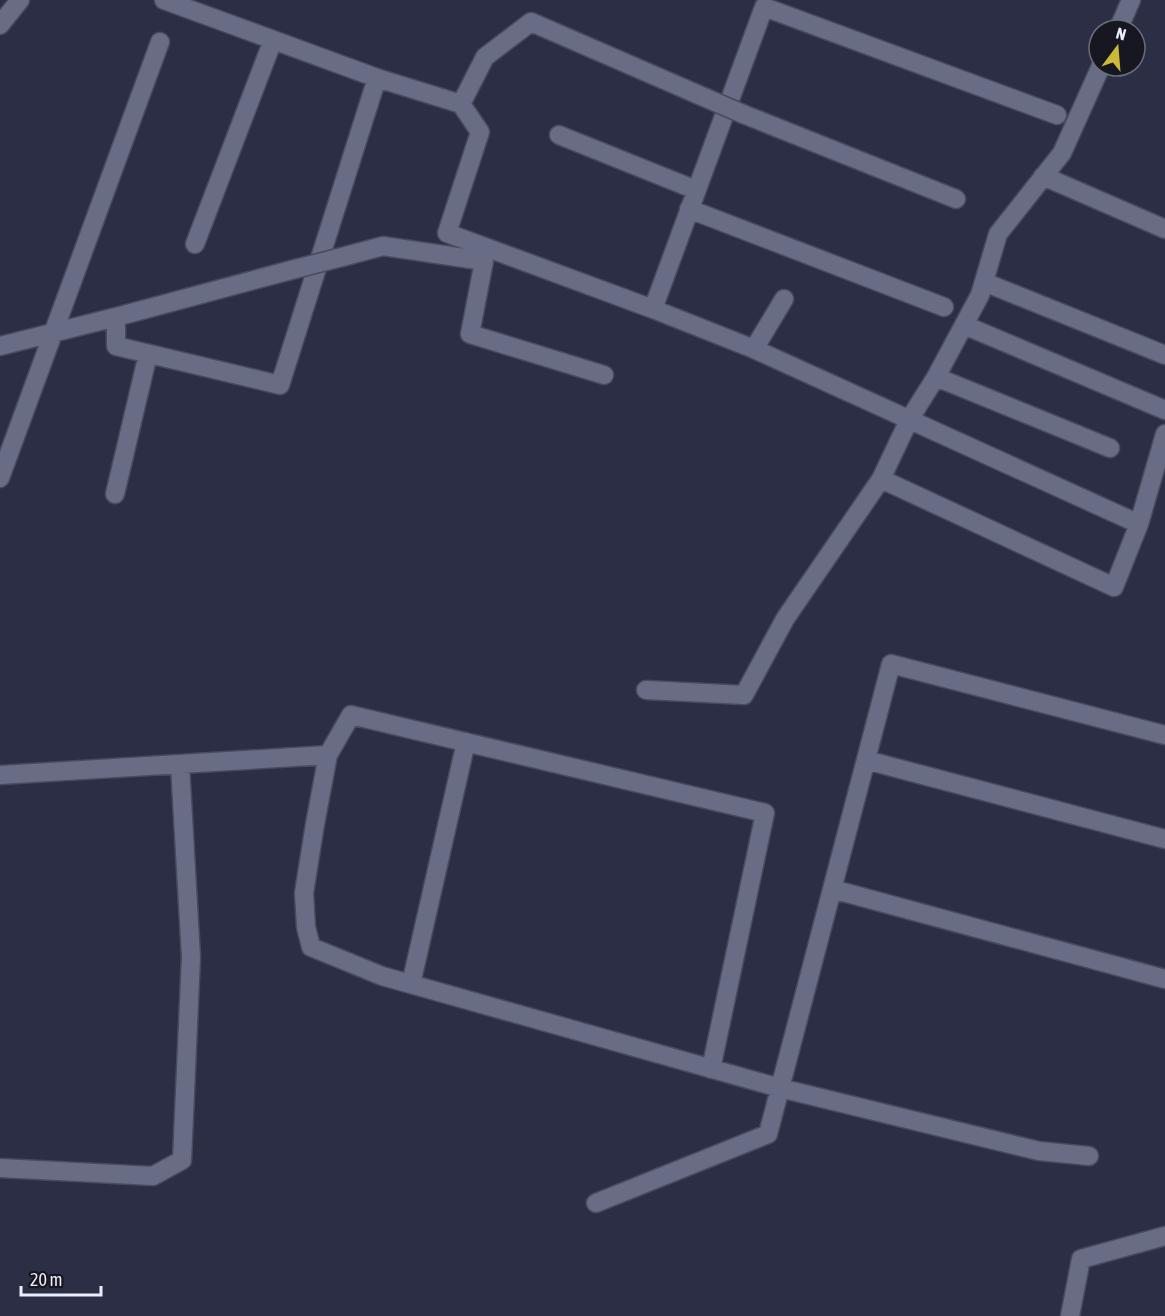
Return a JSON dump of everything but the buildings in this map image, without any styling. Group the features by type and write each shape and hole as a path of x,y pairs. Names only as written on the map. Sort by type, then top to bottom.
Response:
{"street":[{"path":"0,25 20,0"},
{"path":"164,0 376,78 461,104 480,132 447,233 754,349 1139,524"},
{"path":"1123,18 1131,0"},
{"path":"653,309 764,7 1057,115"},
{"path":"461,104 485,57 531,22 743,114 956,199"},
{"path":"195,244 273,40"},
{"path":"0,478 160,42"},
{"path":"116,317 116,346 280,385 376,78"},
{"path":"646,690 744,695 785,620 881,479 909,420 936,377 980,295 998,234 1062,153 1096,78"},
{"path":"560,135 696,190"},
{"path":"1043,176 1165,229"},
{"path":"689,209 944,307"},
{"path":"0,346 383,246 484,261 470,334 604,375"},
{"path":"984,282 1165,355"},
{"path":"754,349 784,299"},
{"path":"964,325 1165,410"},
{"path":"115,494 148,354"},
{"path":"936,377 1110,448"},
{"path":"881,479 1114,587 1139,524 1165,434"},
{"path":"596,1203 768,1134 891,664 1165,735"},
{"path":"711,1069 765,813 351,715 327,755 304,893 306,927 311,947 382,976 711,1069 780,1088 1039,1151 1089,1156"},
{"path":"411,984 466,742"},
{"path":"0,775 327,755"},
{"path":"866,760 1165,839"},
{"path":"0,1168 153,1176 182,1160 191,957 180,765"},
{"path":"832,889 1165,979"},
{"path":"1070,1316 1081,1259 1165,1236"}]}
